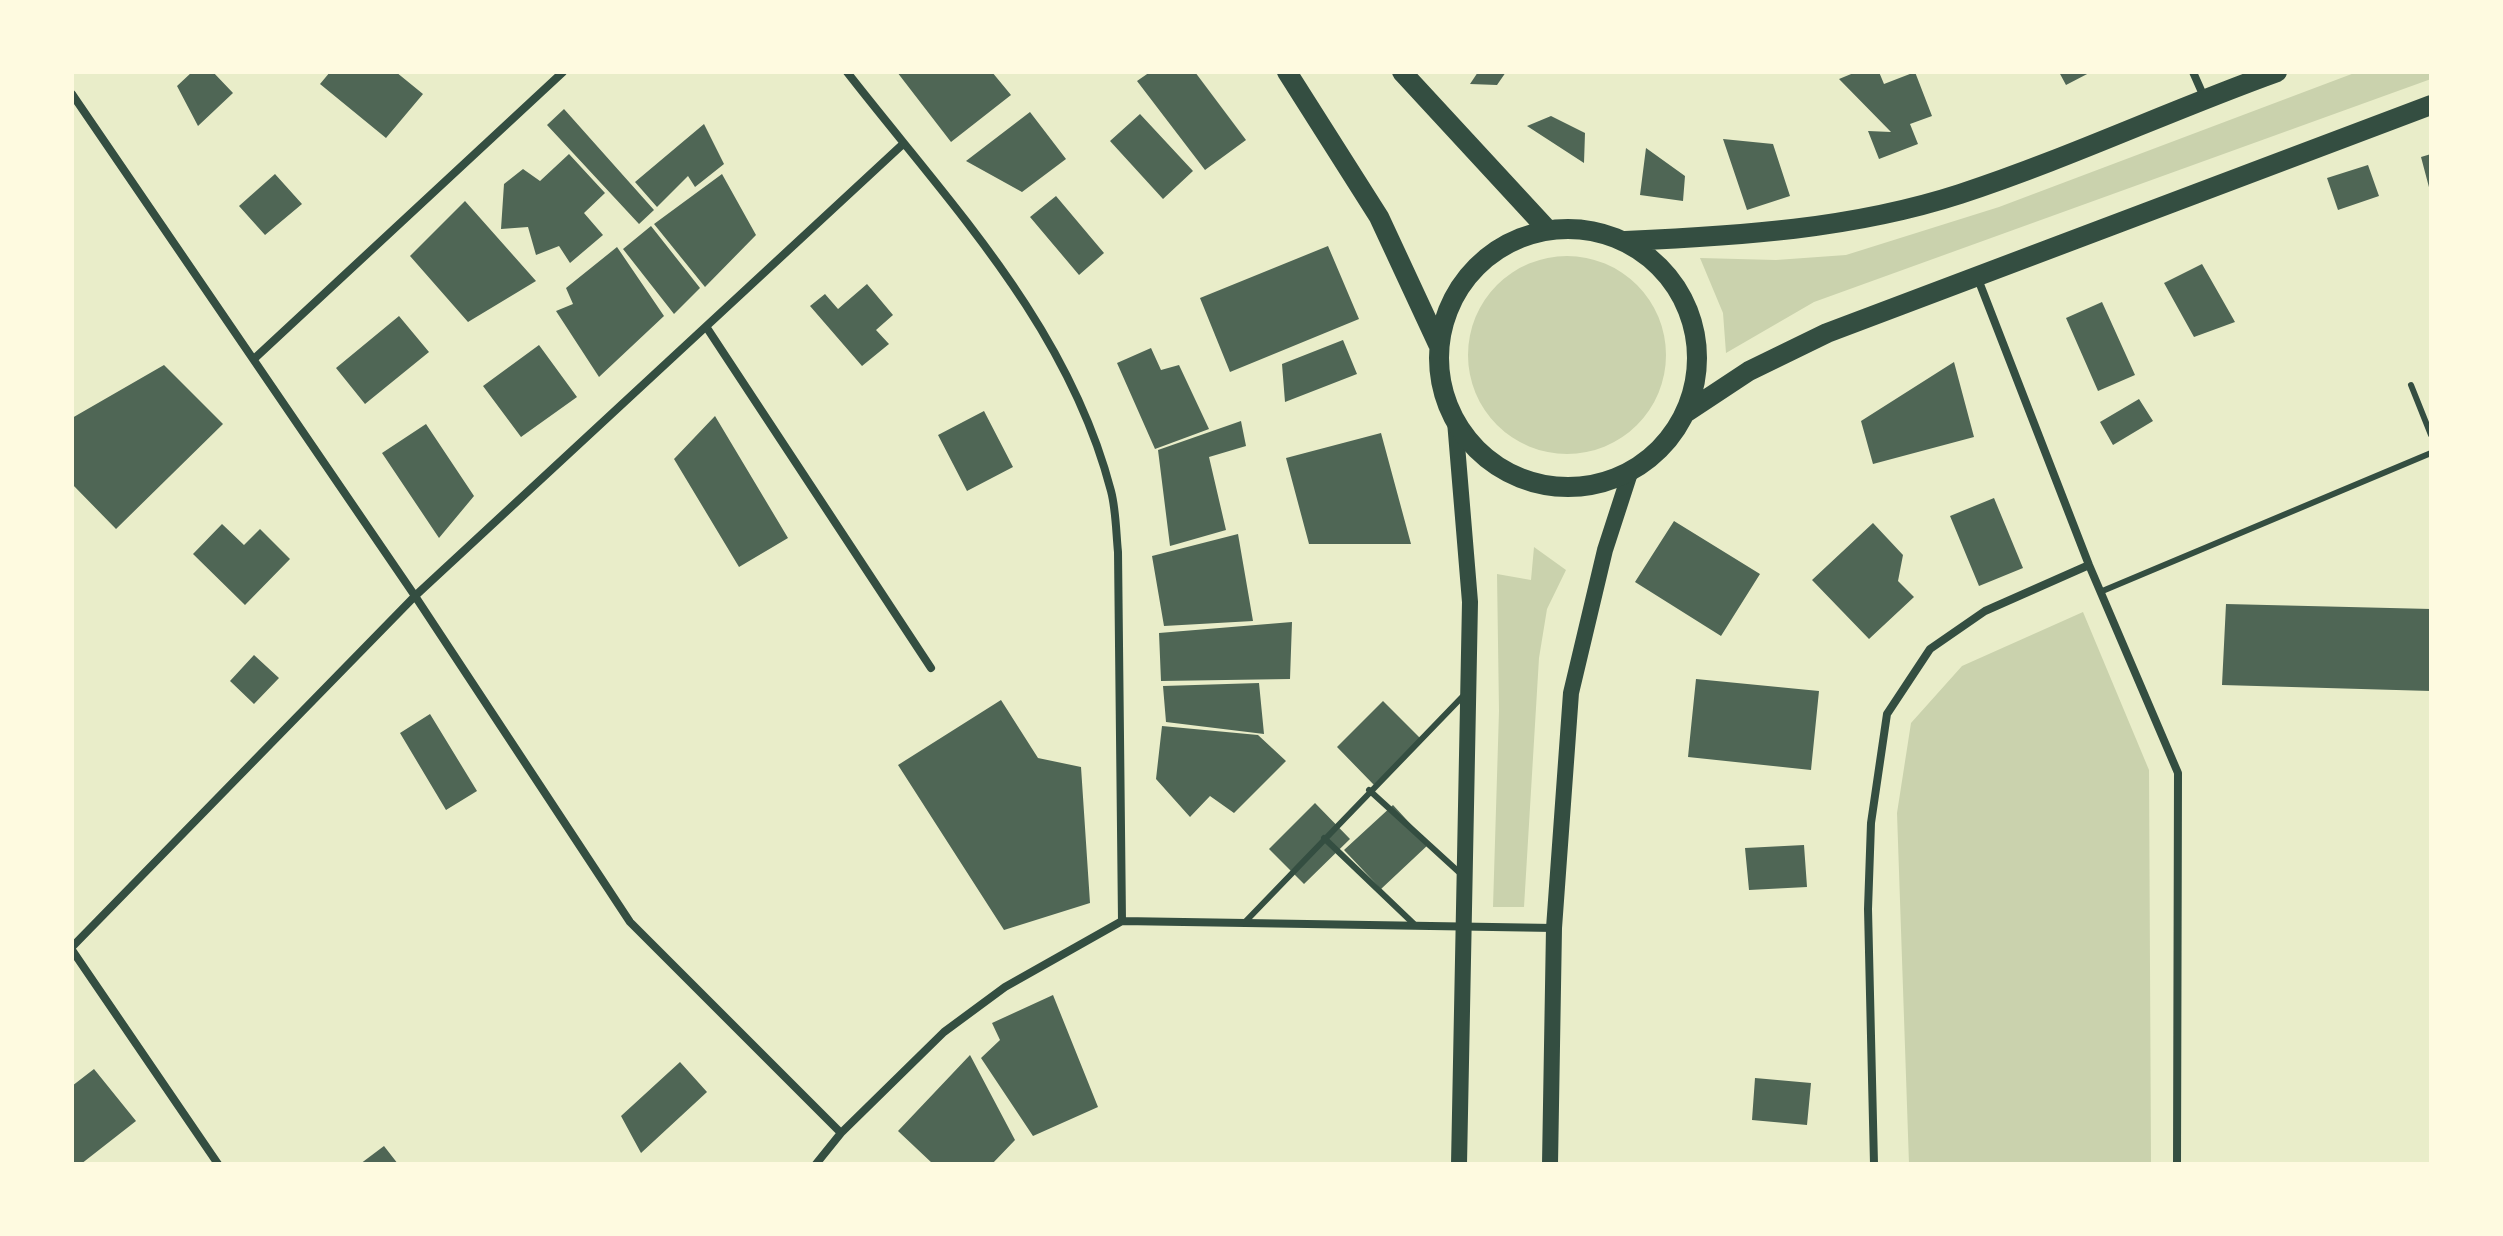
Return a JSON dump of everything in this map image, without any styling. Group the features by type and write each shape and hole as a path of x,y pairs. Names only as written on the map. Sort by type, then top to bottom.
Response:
{"main road":[{"path":"1287,72 1379,217 1438,344"},
{"path":"1402,72 1547,229"},
{"path":"1625,241 1746,236 1888,213 1961,194 2277,72"},
{"path":"1455,421 1475,448 1493,462 1532,483 1565,487 1599,485 1630,473 1653,457 1687,412 1749,371 1827,333 1978,279 2431,105"},
{"path":"1459,1164 1470,602 1455,421 1438,371 1438,344 1446,313 1460,284 1482,260 1523,235 1547,229 1600,231 1625,241 1658,264 1683,296 1696,334 1698,374 1687,412"},
{"path":"1550,1164 1554,928 1571,693 1605,550 1630,473"}],"street":[{"path":"255,358 563,72"},
{"path":"847,72 973,227 1050,342 1084,411 1111,493 1118,552 1122,921"},
{"path":"2193,72 2204,98"},
{"path":"72,94 255,358 630,922 841,1133"},
{"path":"218,1164 72,948 415,596 903,144"},
{"path":"1978,279 2089,565 2178,773 2177,1164"},
{"path":"707,328 931,668"},
{"path":"1874,1164 1868,909 1871,823 1887,714 1930,649 1985,611 2089,565"},
{"path":"816,1164 841,1133 944,1032 1005,987 1122,921 1246,921 1465,929 1554,928"}],"lane":[{"path":"2411,385 2431,435"},
{"path":"2100,592 2431,453"},
{"path":"1246,921 1470,688"},
{"path":"1369,790 1466,879"},
{"path":"1324,838 1417,927"}],"green space":[{"path":"2357,72 2431,72 2431,79 1814,302 1726,353 1723,313 1700,258 1776,260 1846,255 1999,207"},
{"path":"1567,256 1605,263 1637,285 1659,317 1666,355 1659,393 1637,425 1605,447 1567,454 1529,447 1497,425 1475,393 1468,355 1475,317 1497,285 1529,263"},
{"path":"1534,547 1566,570 1547,609 1539,658 1524,907 1493,907 1499,711 1497,574 1531,580"},
{"path":"2083,612 2149,770 2151,1164 1909,1164 1897,813 1911,723 1962,666"}],"building":[{"path":"192,72 213,72 233,93 198,126 177,86"},
{"path":"330,72 396,72 423,94 386,138 320,84"},
{"path":"897,72 992,72 1011,95 951,142"},
{"path":"1150,72 1195,72 1246,140 1205,170 1137,81"},
{"path":"1478,72 1506,72 1497,85 1470,84"},
{"path":"1856,72 1879,72 1884,84 1915,72 1932,116 1910,124 1918,144 1879,159 1868,131 1891,132 1839,79"},
{"path":"2059,72 2091,72 2066,85"},
{"path":"564,109 654,210 639,224 547,125"},
{"path":"1030,112 1066,159 1022,192 966,161"},
{"path":"1140,114 1193,171 1163,199 1110,141"},
{"path":"1551,116 1585,133 1584,163 1527,126"},
{"path":"704,124 724,164 695,187 688,176 657,207 635,182"},
{"path":"1723,139 1773,144 1790,196 1747,210"},
{"path":"1646,148 1685,176 1683,201 1640,195"},
{"path":"569,154 605,193 584,213 603,235 570,263 559,246 536,255 528,227 501,229 504,184 523,169 540,181"},
{"path":"2431,154 2431,191 2430,191 2421,157"},
{"path":"2368,165 2379,196 2338,210 2327,178"},
{"path":"275,174 302,204 265,235 239,206"},
{"path":"722,174 756,235 705,287 654,224"},
{"path":"1056,196 1104,253 1079,275 1030,217"},
{"path":"465,201 536,281 468,322 410,256"},
{"path":"651,226 700,288 674,314 623,249"},
{"path":"1328,246 1359,319 1230,372 1200,298"},
{"path":"617,247 664,316 599,377 556,311 573,304 566,288"},
{"path":"2202,264 2235,322 2194,337 2164,283"},
{"path":"867,284 893,315 876,330 889,344 862,366 810,306 825,294 838,309"},
{"path":"2102,302 2135,375 2098,391 2066,318"},
{"path":"399,316 429,352 365,404 336,368"},
{"path":"1343,340 1357,374 1285,402 1282,364"},
{"path":"539,345 577,397 521,437 483,386"},
{"path":"1151,348 1161,370 1179,365 1209,429 1155,449 1117,363"},
{"path":"1954,362 1974,437 1873,464 1861,421"},
{"path":"164,365 223,424 116,529 72,484 72,418"},
{"path":"2139,399 2153,421 2113,445 2100,422"},
{"path":"984,411 1013,467 967,491 938,435"},
{"path":"715,416 788,538 739,567 674,459"},
{"path":"1241,421 1246,446 1209,457 1226,530 1170,546 1158,450"},
{"path":"426,424 474,496 439,538 382,453"},
{"path":"1381,433 1411,544 1309,544 1286,458"},
{"path":"1994,498 2023,568 1979,586 1950,516"},
{"path":"1674,521 1760,574 1721,636 1635,582"},
{"path":"1873,523 1903,555 1898,581 1914,597 1869,639 1812,580"},
{"path":"222,524 244,545 260,529 290,559 245,605 193,554"},
{"path":"1238,534 1253,621 1164,626 1152,556"},
{"path":"2226,604 2431,609 2431,691 2222,685"},
{"path":"1292,622 1290,679 1161,681 1159,633"},
{"path":"254,655 279,678 254,704 230,681"},
{"path":"1696,679 1819,691 1811,770 1688,757"},
{"path":"1259,683 1264,734 1166,722 1163,686"},
{"path":"1001,700 1038,758 1081,767 1090,903 1004,930 898,765"},
{"path":"1383,701 1421,739 1374,785 1337,747"},
{"path":"430,714 477,791 446,810 400,733"},
{"path":"1162,726 1258,735 1286,761 1234,813 1210,796 1190,817 1156,779"},
{"path":"1315,803 1350,839 1304,884 1269,849"},
{"path":"1393,805 1429,844 1381,889 1344,850"},
{"path":"1804,845 1807,887 1749,890 1745,848"},
{"path":"1053,995 1098,1107 1033,1136 981,1058 1000,1040 992,1023"},
{"path":"970,1055 1015,1140 992,1164 933,1164 898,1131"},
{"path":"680,1062 707,1092 641,1153 621,1116"},
{"path":"94,1069 136,1121 81,1164 72,1164 72,1086"},
{"path":"1755,1078 1811,1083 1807,1125 1752,1120"},
{"path":"384,1146 398,1164 360,1164"}]}
